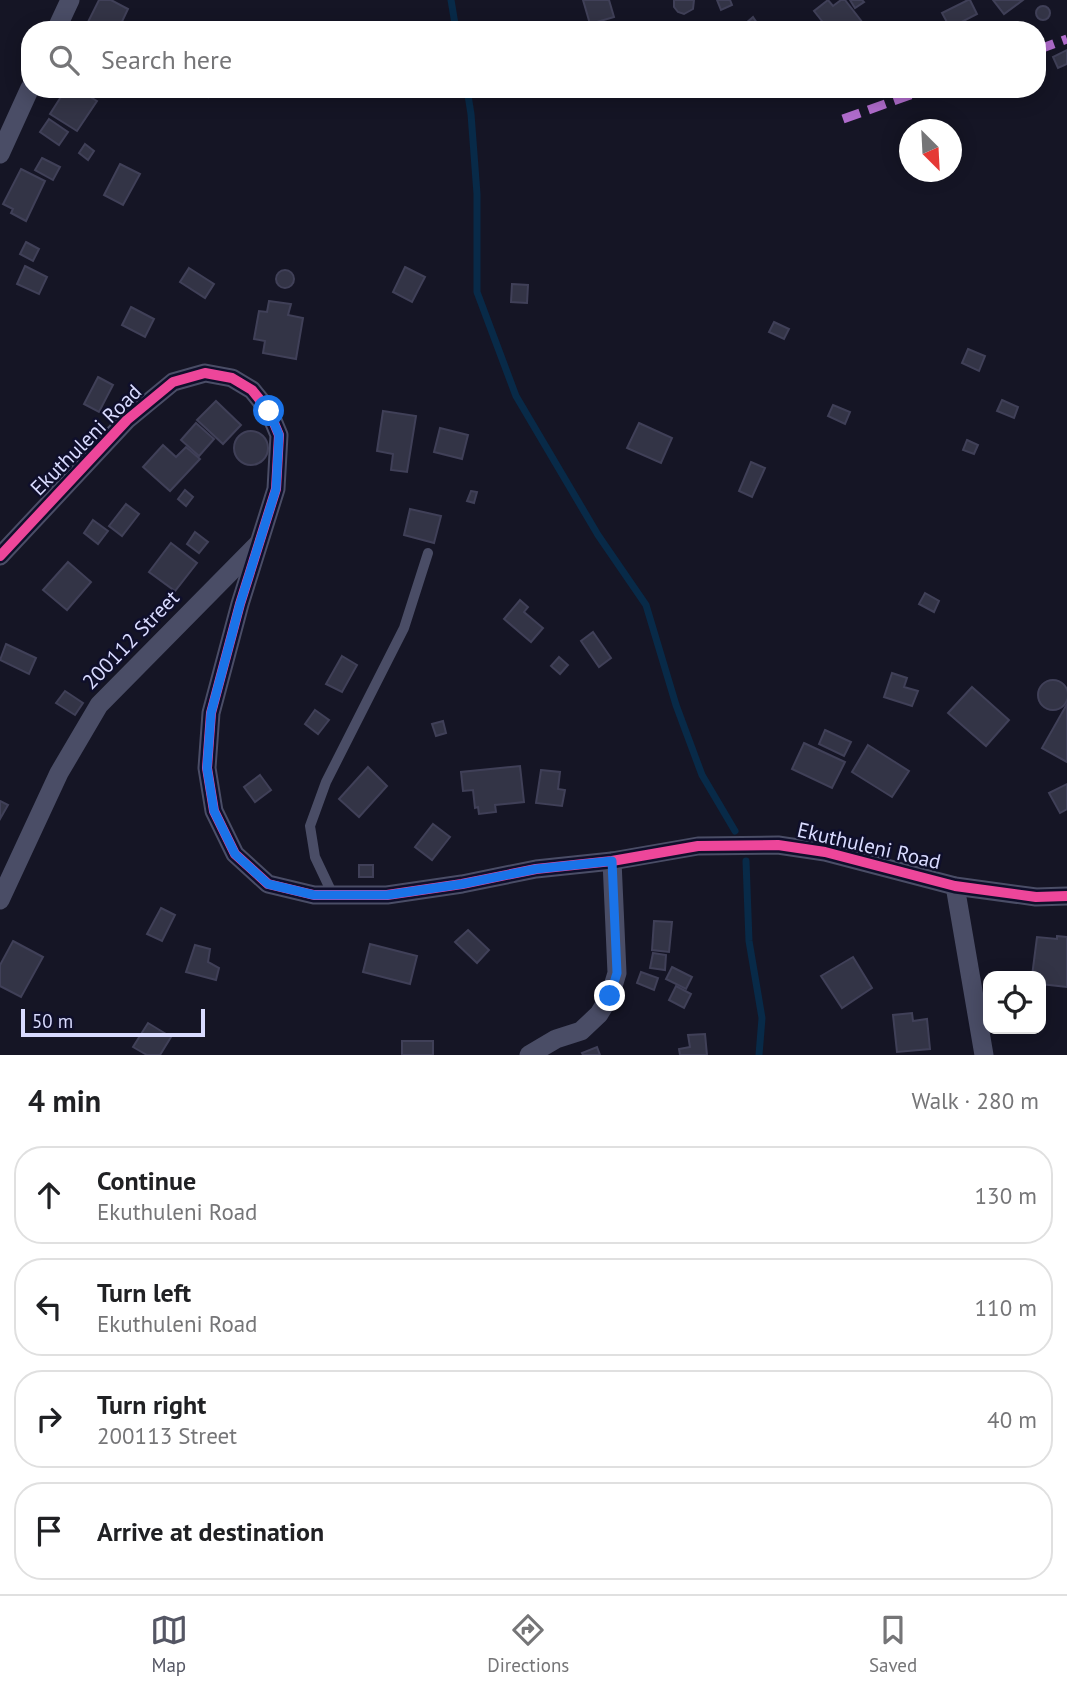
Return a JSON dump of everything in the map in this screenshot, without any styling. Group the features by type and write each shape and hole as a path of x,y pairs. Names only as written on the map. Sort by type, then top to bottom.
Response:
{"street":[{"path":"60,21 70,0"},
{"path":"0,154 25,98"},
{"name":"Ekuthuleni Road","path":"0,556 127,420 173,382 205,373 232,377 253,390 269,411 279,435 276,489 240,604 211,713 207,768 214,811 235,854 268,884 314,895 387,895 536,869 612,861 698,846 778,845 825,852 955,886 1036,897 1067,896"},
{"name":"200112 Street","path":"0,900 59,773 99,705 261,540"},
{"path":"529,1055 556,1039 581,1031 599,1014 610,996 617,973 612,861"},
{"path":"955,886 984,1055"}],"lane":[{"path":"334,895 315,857 310,826 326,782 404,628 428,553"}],"building":[{"path":"99,0 111,0 128,9 122,21 88,21"},
{"path":"583,0 609,0 614,17 589,21"},
{"path":"674,0 694,0 693,9 684,14 678,12 674,7"},
{"path":"717,0 730,0 732,5 721,10"},
{"path":"828,0 833,6 845,0 861,21 822,21 814,11"},
{"path":"850,0 862,0 864,2 855,8"},
{"path":"970,0 977,14 964,21 946,21 942,13"},
{"path":"993,0 1023,0 1004,14"},
{"path":"1040,6 1046,6 1050,13 1046,20 1040,20 1036,16 1036,10"},
{"path":"1067,50 1067,64 1058,68 1053,57"},
{"path":"60,98 92,98 97,101 77,131 50,114"},
{"path":"49,119 68,132 59,145 40,132"},
{"path":"85,144 94,151 88,160 79,153"},
{"path":"42,158 60,167 53,180 35,170"},
{"path":"120,164 140,174 123,205 104,195"},
{"path":"21,169 45,181 26,221 11,213 13,209 3,204"},
{"path":"26,242 39,249 33,261 20,254"},
{"path":"25,266 47,277 39,294 17,284"},
{"path":"405,267 425,277 412,302 393,292"},
{"path":"189,268 214,284 205,298 180,282"},
{"path":"285,270 291,273 294,279 291,285 285,288 279,285 276,279 279,273"},
{"path":"512,284 528,285 527,303 511,302"},
{"path":"269,301 291,304 288,315 303,318 296,359 263,353 265,341 254,339 259,311 267,312"},
{"path":"131,307 154,319 145,337 122,325"},
{"path":"774,322 789,329 784,339 769,332"},
{"path":"968,349 985,356 979,371 962,363"},
{"path":"98,377 113,385 99,412 84,404"},
{"path":"1002,400 1018,407 1014,418 997,411"},
{"path":"216,401 241,425 223,444 197,420"},
{"path":"833,405 850,412 845,424 828,416"},
{"path":"383,411 416,416 407,472 391,470 393,454 377,451"},
{"path":"196,423 214,439 199,456 181,440"},
{"path":"639,423 672,438 661,463 627,448"},
{"path":"440,428 468,435 462,459 434,452"},
{"path":"251,431 263,436 268,448 263,460 251,465 239,460 234,448 239,436"},
{"path":"967,440 978,445 974,454 963,450"},
{"path":"163,445 176,457 186,447 200,459 170,491 143,467"},
{"path":"751,462 765,468 752,497 739,491"},
{"path":"185,490 193,497 186,506 178,499"},
{"path":"471,491 477,492 474,503 467,501"},
{"path":"126,504 139,514 122,536 109,526"},
{"path":"410,509 441,516 434,543 404,535"},
{"path":"93,520 108,531 98,544 84,533"},
{"path":"195,532 208,542 199,553 187,544"},
{"path":"171,543 197,563 175,591 149,572"},
{"path":"68,562 91,582 67,610 43,590"},
{"path":"925,593 939,601 934,612 919,604"},
{"path":"520,600 528,607 524,612 543,628 531,642 504,619"},
{"path":"593,632 611,658 599,667 581,641"},
{"path":"6,644 36,658 29,674 0,660"},
{"path":"342,656 357,665 342,692 326,684"},
{"path":"559,657 568,665 560,674 551,666"},
{"path":"892,673 907,678 904,687 918,691 912,706 884,697"},
{"path":"1053,680 1063,685 1068,695 1063,705 1053,710 1043,705 1038,695 1043,685"},
{"path":"972,687 1009,720 986,746 948,713"},
{"path":"65,691 83,703 75,715 56,703"},
{"path":"1067,704 1067,762 1042,748"},
{"path":"315,710 329,720 318,734 305,724"},
{"path":"443,721 446,733 436,736 432,724"},
{"path":"825,730 851,742 844,756 819,744"},
{"path":"804,743 845,762 832,788 792,769"},
{"path":"868,745 909,771 892,797 852,772"},
{"path":"520,766 524,802 495,805 496,812 479,814 478,807 475,808 473,790 463,791 461,772"},
{"path":"368,767 387,786 359,817 339,799"},
{"path":"541,770 560,772 558,789 565,790 562,806 536,803"},
{"path":"260,775 271,790 255,802 244,787"},
{"path":"1067,784 1067,809 1060,813 1049,793"},
{"path":"0,801 8,805 0,819"},
{"path":"433,824 450,837 432,860 415,847"},
{"path":"359,865 373,865 373,877 359,877"},
{"path":"161,908 175,915 162,941 147,934"},
{"path":"654,921 672,922 669,952 652,950"},
{"path":"468,930 489,950 477,963 455,942"},
{"path":"1057,936 1067,937 1067,987 1046,985 1046,971 1033,971 1037,937 1057,939"},
{"path":"13,941 43,957 21,997 0,986 0,965"},
{"path":"370,944 417,956 410,984 363,972"},
{"path":"195,945 210,949 208,962 219,968 216,980 186,972"},
{"path":"653,953 666,955 665,970 650,968"},
{"path":"853,957 872,988 842,1008 821,976"},
{"path":"672,967 692,977 686,989 666,979"},
{"path":"641,972 658,978 654,990 637,983"},
{"path":"676,986 691,994 684,1008 669,1000"},
{"path":"912,1013 913,1021 927,1019 930,1049 897,1052 893,1015"},
{"path":"148,1023 171,1037 160,1055 147,1055 133,1047"},
{"path":"705,1034 707,1055 680,1055 679,1049 690,1047 688,1035"},
{"path":"402,1041 433,1041 433,1055 402,1055"},
{"path":"597,1047 600,1055 582,1053"}],"waterway":[{"path":"451,0 454,21"},
{"path":"468,98 477,194 477,292 516,396 598,535 646,605 676,705 702,775 735,831"},
{"path":"746,861 749,941 762,1018 759,1055"}],"marked path":[{"path":"1046,47 1067,39"},
{"path":"843,119 902,98"}],"cycle path":[{"path":"0,556 127,420 173,382 205,373 232,378 252,390 269,411 279,435 276,489 240,604 211,713 207,768 214,811 235,854 268,884 314,895 387,895 536,869 612,861 698,846 778,845 825,852 955,886 1036,897 1067,896"}],"route":[{"path":"269,411 279,435 276,489 240,604 211,713 207,768 214,811 235,854 268,884 314,895 387,895 536,869 612,861 617,973 610,996"}]}
